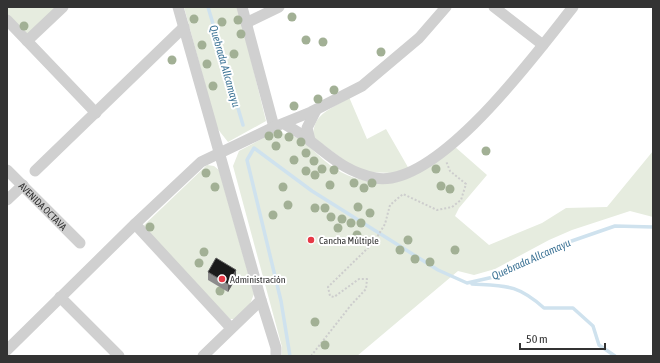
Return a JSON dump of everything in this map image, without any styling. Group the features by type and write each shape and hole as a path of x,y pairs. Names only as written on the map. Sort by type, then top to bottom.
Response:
{"street":[{"path":"27,41 63,7"},
{"path":"178,7 260,300 276,348 276,356"},
{"path":"242,7 279,126 310,140 327,156 345,168 377,178 396,177 410,172 442,152 491,107 573,7"},
{"path":"246,23 279,7"},
{"path":"7,350 134,224 201,162 316,110 362,86 420,38 446,7"},
{"path":"494,7 543,45"},
{"path":"7,20 96,113"},
{"path":"34,171 184,27"},
{"path":"310,140 307,128 310,119 316,110"},
{"name":"AVENIDA OCTAVA","path":"7,170 80,243"},
{"path":"7,200 23,185"},
{"path":"134,224 231,328"},
{"path":"60,297 119,356"},
{"path":"203,356 260,300"}],"path":[{"path":"311,356 351,305 366,289 368,284 367,280 359,279 334,298 330,296 328,287 374,242 385,224 390,205 403,194 437,210 452,207 462,200 466,184 450,171 442,152"}],"shaded area":[{"path":"7,7 58,7 27,35 7,14"},
{"path":"184,7 238,7 266,121 228,142 217,128"},
{"path":"349,97 367,139 386,129 409,169 396,173 360,172 313,137 316,122 320,117 325,112"},
{"path":"273,133 283,133 298,138 339,171 350,176 372,182 395,181 417,174 454,146 487,175 459,208 455,216 489,245 542,223 566,208 607,207 653,151 653,217 630,211 572,230 549,240 495,269 474,275 458,271 357,356 282,356 282,347 233,166 239,151"},
{"path":"207,165 214,166 219,170 254,294 250,304 235,319 230,319 141,228"}],"building":[{"path":"216,258 236,270 228,284 208,272"}],"waterway":[{"name":"Quebrada Allcamayu","path":"208,7 243,125"},
{"name":"Quebrada Allcamayu","path":"290,356 281,301 247,160 254,148 312,191 438,270 467,283 498,276 563,244 615,226 653,227"},
{"path":"472,284 503,286 518,290 535,300 544,308 573,308 593,326 599,345 615,356"}],"place":[{"name":"Cancha Múltiple","path":"311,240"},
{"name":"Administración","path":"222,279"}]}
